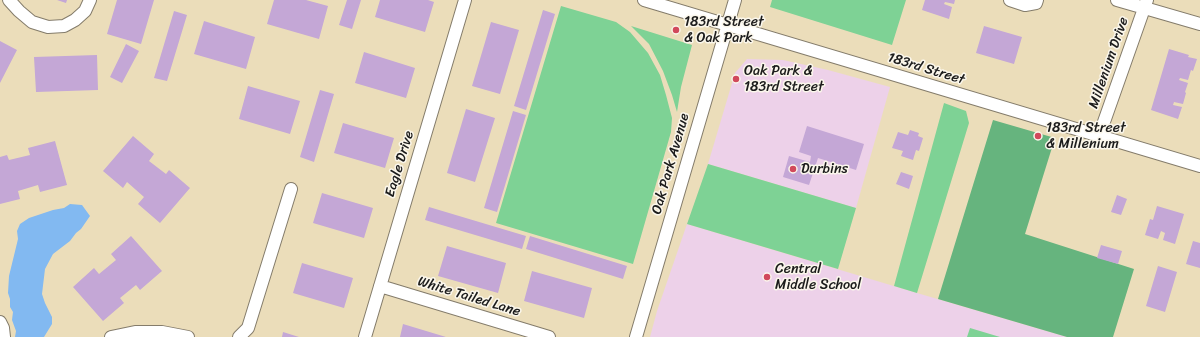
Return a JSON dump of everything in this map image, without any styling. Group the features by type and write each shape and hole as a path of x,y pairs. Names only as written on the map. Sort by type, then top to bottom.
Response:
{"street":[{"path":"9,0 32,22 48,27 64,26 76,20 85,10 90,0"},
{"name":"Eagle Drive","path":"365,337 465,0"},
{"name":"183rd Street","path":"644,0 1200,166"},
{"name":"Oak Park Avenue","path":"636,337 735,0"},
{"path":"1010,0 1025,5 1036,3 1037,0"},
{"path":"1118,0 1145,4 1200,24"},
{"name":"Millenium Drive","path":"1099,136 1145,4"},
{"path":"239,337 248,328 291,189"},
{"name":"White Tailed Lane","path":"380,286 549,337"},
{"path":"0,322 3,328 4,337"},
{"path":"111,337 135,332 162,332 188,337"}],"shaded area":[{"path":"747,59 783,60 828,70 890,87 856,208 708,164 735,73"},
{"name":"Central Middle School","path":"687,224 1067,337 650,337 657,311"}],"green space":[{"path":"772,0 906,0 892,45 770,7"},
{"path":"561,6 616,22 630,32 648,53 660,75 666,95 672,118 671,132 633,264 496,223"},
{"path":"631,26 692,45 681,87 677,112 663,71 649,44"},
{"path":"944,103 966,111 969,123 917,293 894,286"},
{"path":"993,120 1055,138 1025,234 1134,269 1113,337 1067,337 938,299"},
{"path":"708,164 856,208 838,269 687,224"},
{"path":"970,328 1000,337 967,337"}],"water":[{"path":"70,204 82,205 90,216 70,241 53,254 45,269 42,294 52,317 52,324 44,337 15,337 16,331 12,320 13,312 10,307 8,293 9,276 18,239 17,231 20,224 29,218 64,208"}],"building":[{"path":"57,0 67,0 66,3"},
{"path":"117,0 154,0 141,44 107,34"},
{"path":"274,0 306,0 328,6 319,39 267,24"},
{"path":"347,0 361,0 352,29 339,25"},
{"path":"380,0 428,0 434,2 425,32 375,17"},
{"path":"925,0 955,0 954,4 945,2 944,4 952,7 949,19 922,10"},
{"path":"543,10 555,14 526,110 514,106"},
{"path":"174,11 187,15 167,81 154,78"},
{"path":"204,21 255,37 246,69 194,54"},
{"path":"491,22 519,30 500,94 472,86"},
{"path":"984,26 1022,37 1014,64 976,53"},
{"path":"0,41 17,50 0,83"},
{"path":"126,44 139,51 122,83 110,77"},
{"path":"1169,49 1197,59 1188,80 1180,78 1179,80 1188,83 1183,104 1174,102 1173,105 1182,107 1178,119 1151,110"},
{"path":"364,52 415,68 406,98 355,83"},
{"path":"97,55 98,90 36,92 34,57"},
{"path":"248,86 300,101 290,134 239,119"},
{"path":"320,90 334,94 314,162 300,157"},
{"path":"466,109 495,118 475,182 447,173"},
{"path":"513,111 526,115 497,212 484,208"},
{"path":"343,123 394,138 385,168 334,153"},
{"path":"807,126 864,144 856,170 818,158 809,185 783,177 789,156 810,162 811,156 799,152"},
{"path":"910,130 919,133 918,136 923,138 919,151 916,150 913,160 901,156 903,151 892,148 898,132 908,135"},
{"path":"133,136 154,154 149,161 166,174 169,170 190,188 160,223 138,204 144,197 127,182 123,188 103,171"},
{"path":"55,141 67,185 40,192 38,185 18,191 20,199 0,204 0,157 7,155 9,160 30,155 28,148"},
{"path":"901,172 913,176 909,189 896,184"},
{"path":"322,193 373,208 364,238 313,223"},
{"path":"1117,195 1127,199 1121,215 1111,212"},
{"path":"1157,206 1184,214 1175,244 1163,240 1165,233 1161,231 1158,239 1145,235 1150,219 1153,220"},
{"path":"429,207 526,236 522,249 425,220"},
{"path":"131,236 162,271 140,290 136,285 120,298 124,303 103,321 73,287 94,268 99,274 116,260 111,254"},
{"path":"530,236 627,266 623,279 526,249"},
{"path":"1193,241 1200,243 1200,268 1186,264"},
{"path":"1101,245 1122,251 1118,264 1097,258"},
{"path":"447,246 506,263 498,293 438,276"},
{"path":"302,263 353,278 344,308 293,293"},
{"path":"1158,266 1177,272 1165,312 1146,306"},
{"path":"532,271 592,288 584,318 524,301"},
{"path":"403,324 446,337 400,337"},
{"path":"283,332 299,337 282,337"}],"place":[{"name":"183rd Street & Oak Park","path":"676,30"},
{"name":"Oak Park & 183rd Street","path":"736,79"},
{"name":"183rd Street & Millenium","path":"1038,136"},
{"name":"Durbins","path":"793,169"},
{"name":"Central Middle School","path":"767,277"}]}
